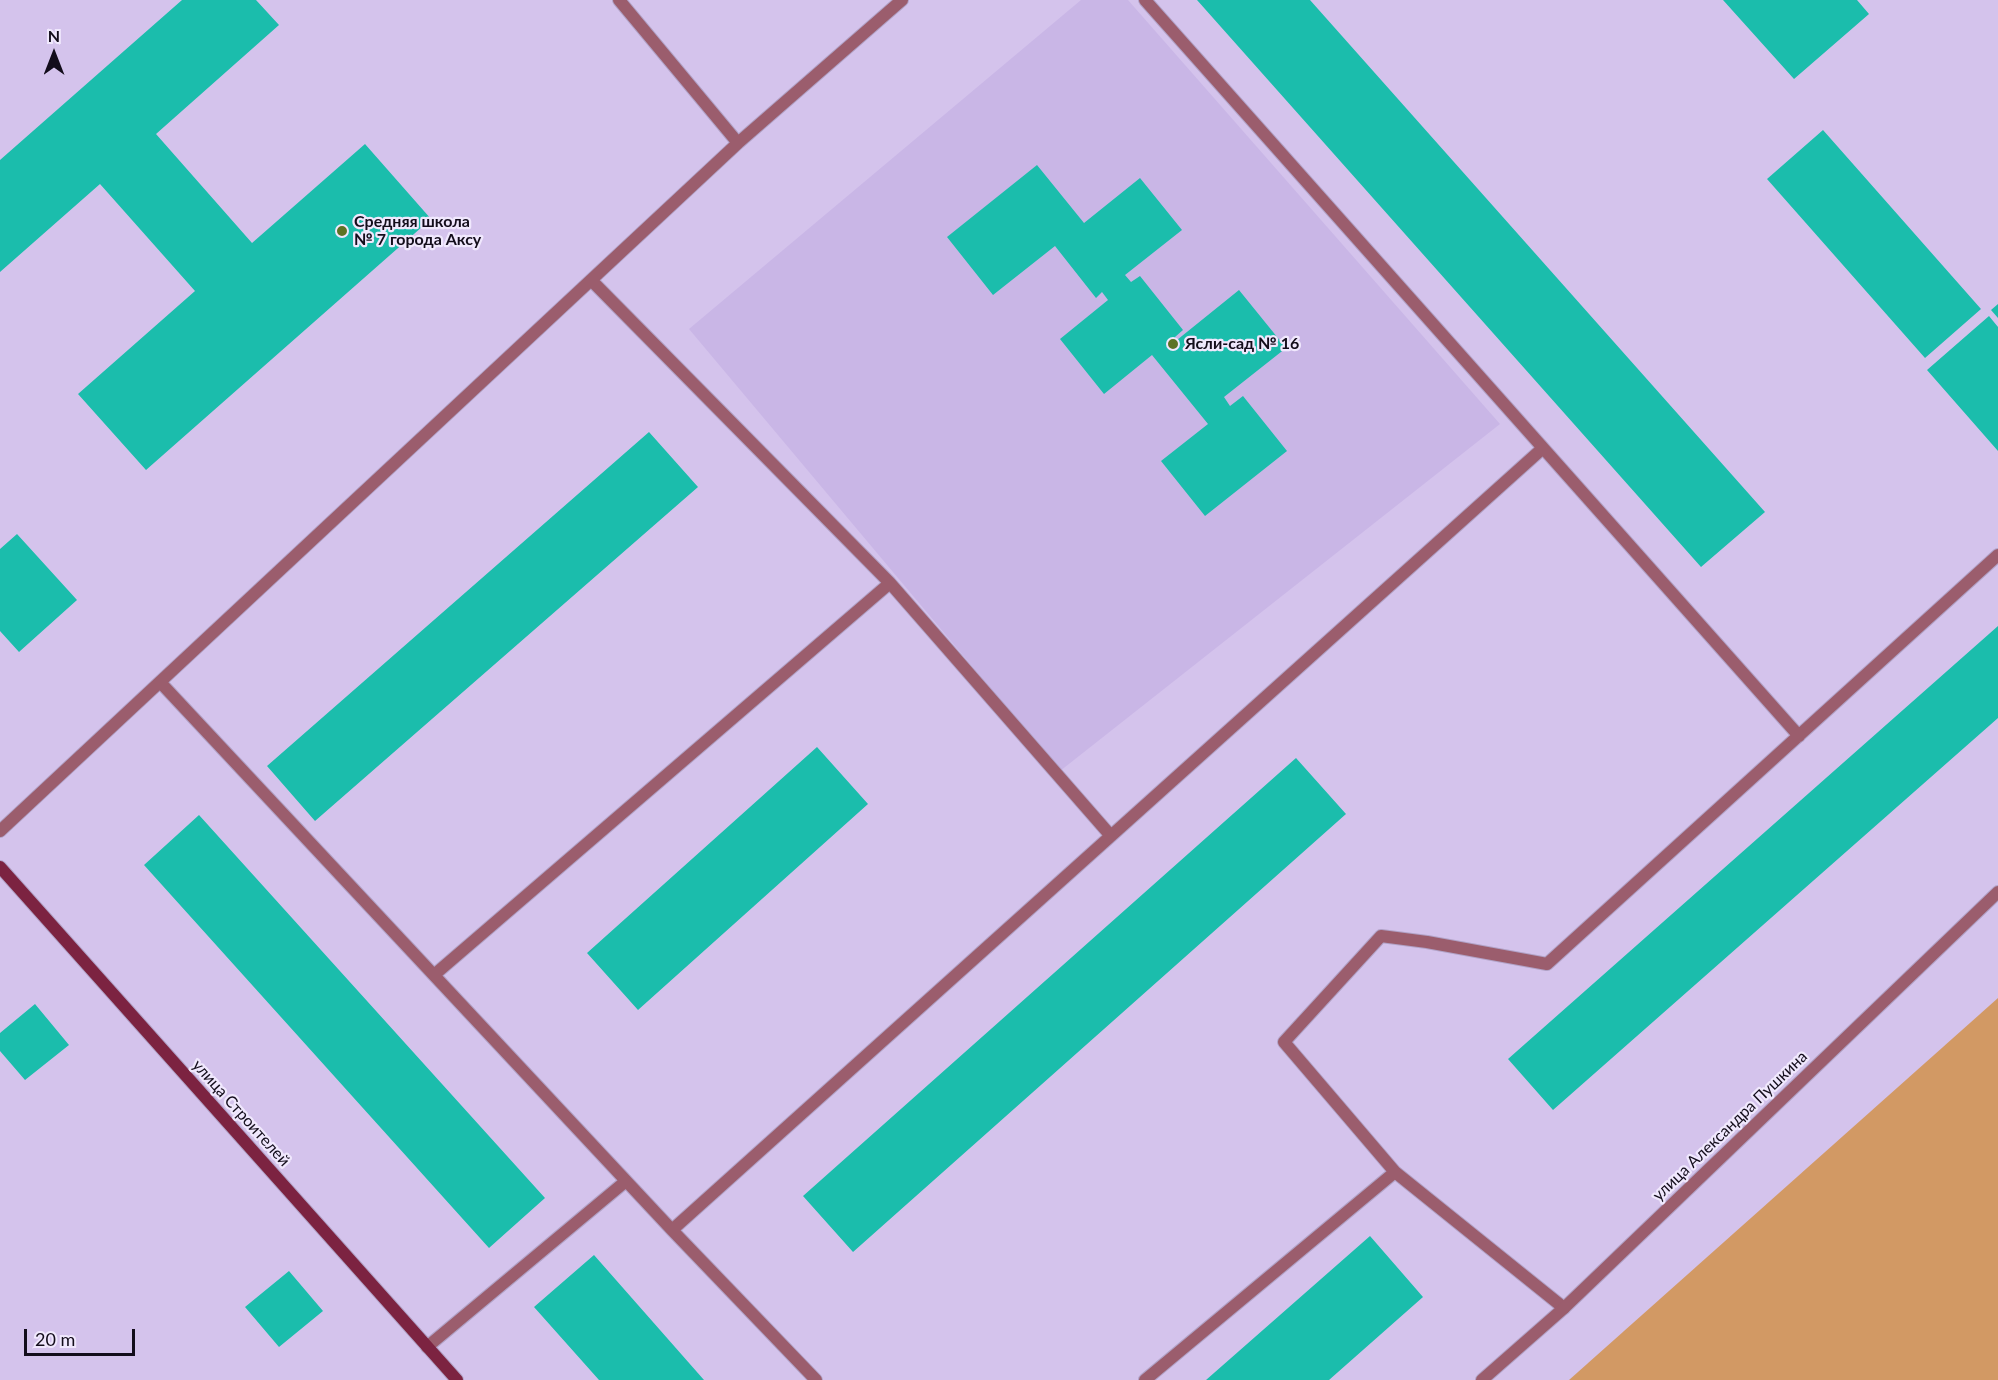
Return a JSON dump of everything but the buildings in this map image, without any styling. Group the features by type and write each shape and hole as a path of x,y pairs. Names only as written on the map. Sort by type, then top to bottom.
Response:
{"street":[{"path":"619,0 738,143"},
{"path":"0,831 738,143 902,0"},
{"path":"1145,0 1799,736"},
{"path":"591,280 890,583 1111,836"},
{"path":"672,1230 1543,448"},
{"path":"1564,1308 1395,1172 1284,1042 1381,936 1547,964 1998,555"},
{"path":"434,975 890,583"},
{"path":"160,682 672,1230 816,1380"},
{"name":"улица Строителей","path":"0,867 457,1380"},
{"name":"улица Александра Пушкина","path":"1482,1380 1564,1308 1998,892"},
{"path":"1145,1380 1395,1172"},
{"path":"427,1347 626,1180"}],"shaded area":[{"path":"1081,0 1128,0 1500,424 1060,771 689,329"},
{"path":"1998,998 1998,1380 1569,1380"}],"place":[{"name":"Средняя школа № 7 города Аксу","path":"342,231"},
{"name":"Ясли-сад № 16","path":"1173,344"}]}
